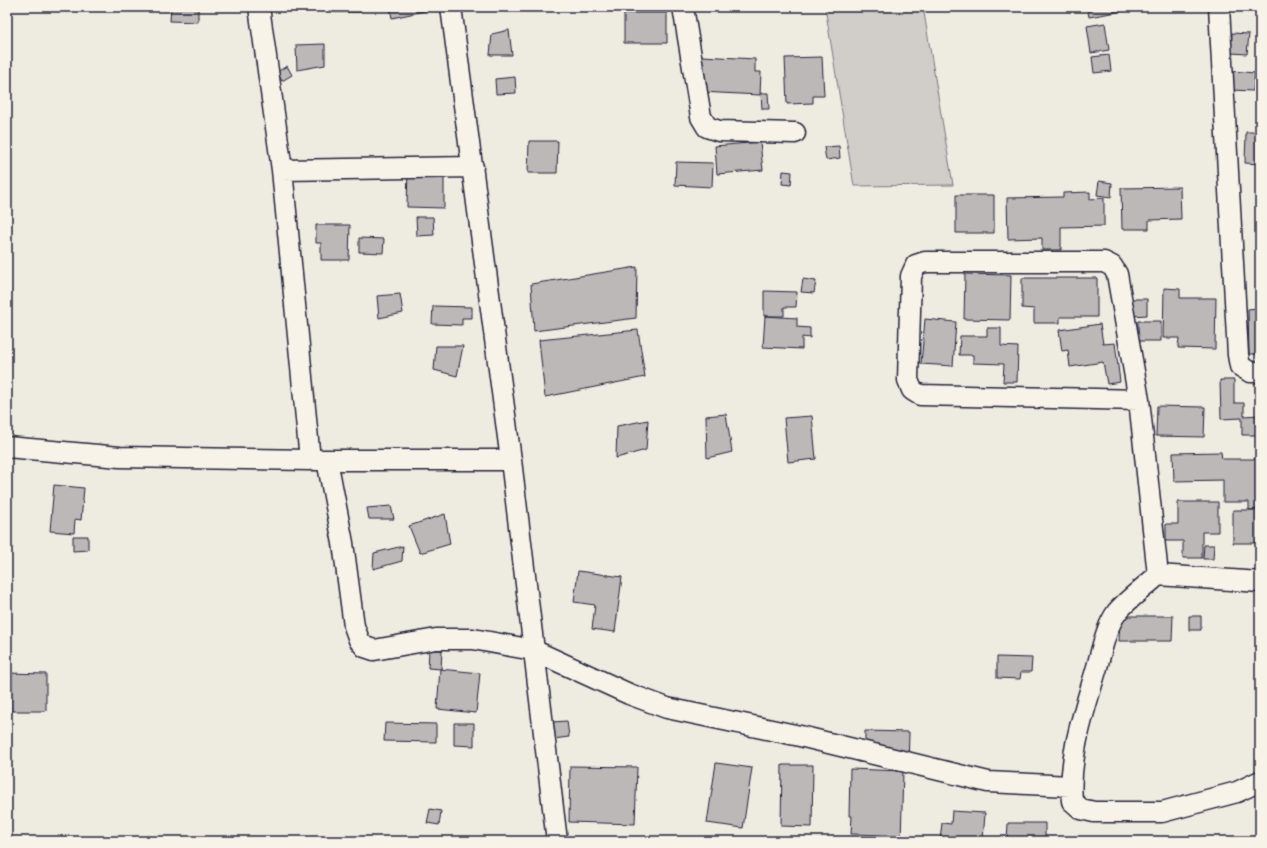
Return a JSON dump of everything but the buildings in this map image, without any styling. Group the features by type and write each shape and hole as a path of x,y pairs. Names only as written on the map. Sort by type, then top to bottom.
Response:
{"street":[{"path":"259,7 282,170 319,460 343,544 354,626 359,640 365,647 374,650 436,639 473,639 533,650 629,694 668,708 808,738 988,782 1070,786"},
{"path":"451,7 511,460 557,841"},
{"path":"683,7 701,117 707,127 719,131 795,133"},
{"path":"1219,7 1238,355 1240,366 1250,372 1260,372"},
{"path":"282,170 473,168"},
{"path":"1139,400 920,395 912,390 908,380 911,276 916,265 925,262 1104,262 1112,266 1117,274 1139,400 1158,576"},
{"path":"7,447 120,457 319,460 511,460"},
{"path":"1260,582 1158,576 1117,613 1105,639 1085,709 1074,755 1070,786 1072,801 1081,810 1094,812 1162,812 1237,792 1260,781"}],"shaded area":[{"path":"825,7 923,7 953,185 854,186"}]}
